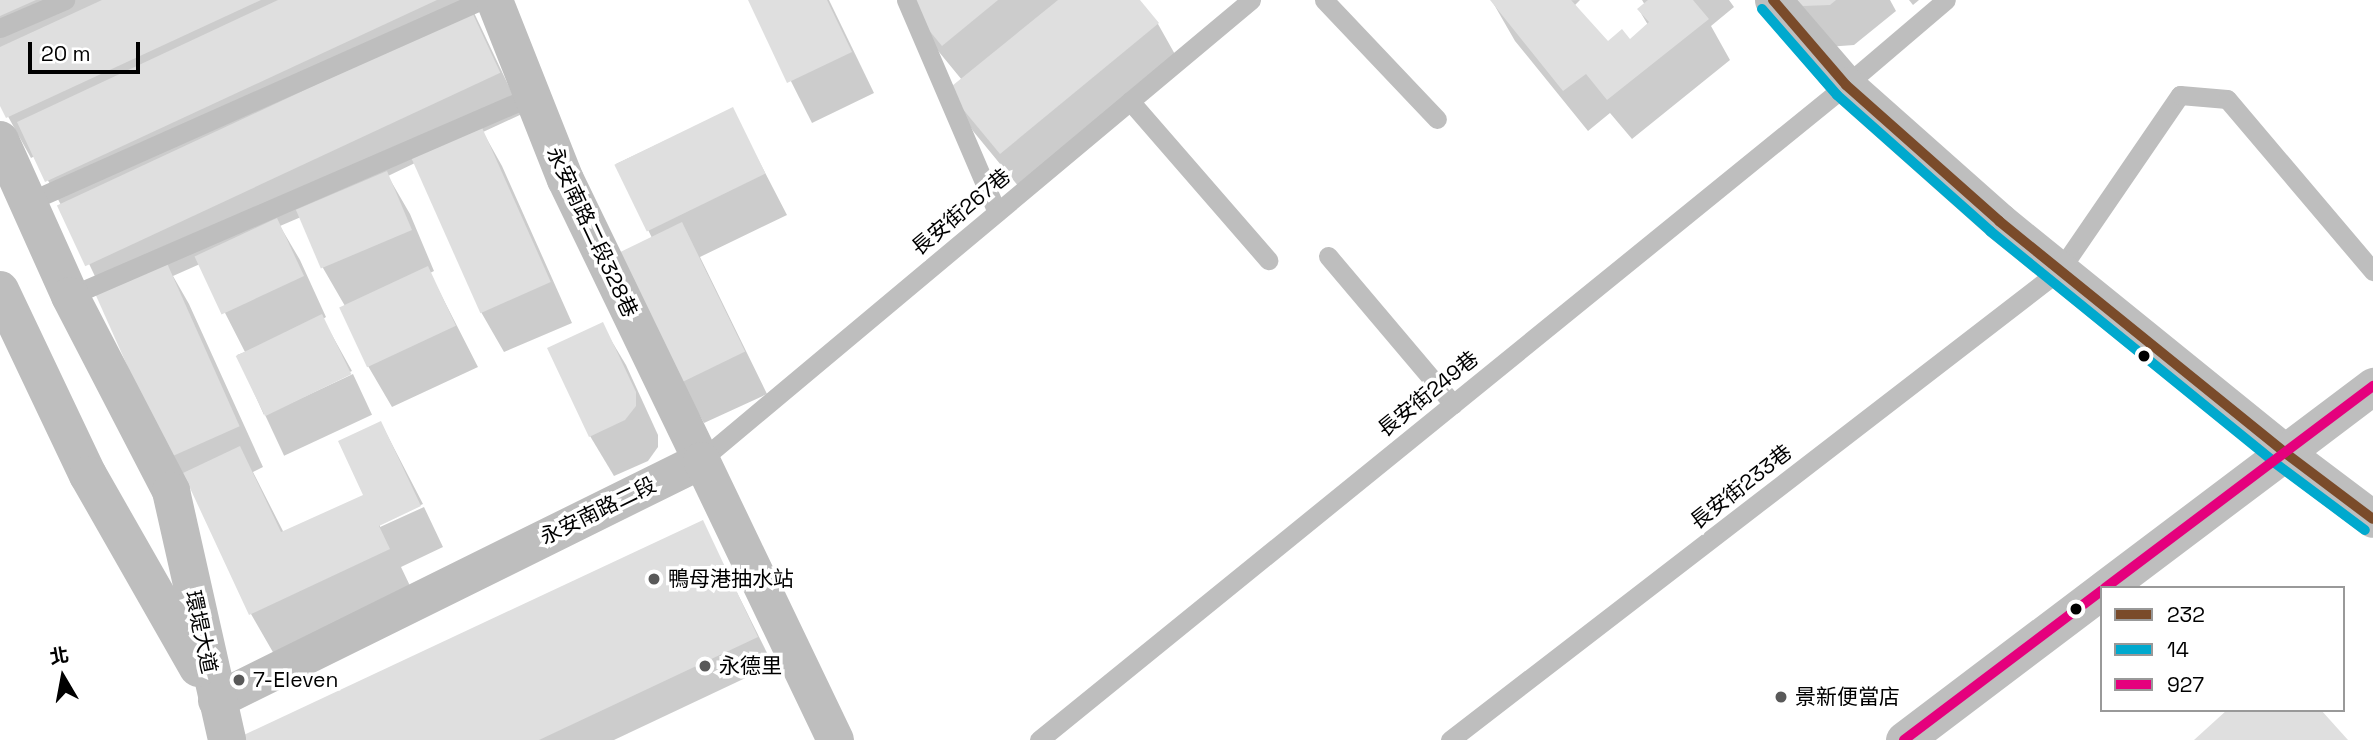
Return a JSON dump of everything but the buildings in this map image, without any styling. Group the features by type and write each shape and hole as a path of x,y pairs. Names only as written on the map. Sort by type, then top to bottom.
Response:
{"street":[{"name":"永安南路二段328巷","path":"494,0 565,179 701,460"},
{"path":"1773,0 1846,85 1999,220 2284,452 2373,519"},
{"name":"環堤大道","path":"0,141 70,296 170,491 216,700"},
{"name":"環堤大道","path":"0,290 88,475 216,700"},
{"path":"2107,586 2373,386"},
{"path":"701,460 835,740"},
{"name":"永安南路二段","path":"216,700 701,460"},
{"path":"1904,740 2100,591"},
{"path":"216,700 227,740"}],"lane":[{"path":"0,28 65,0"},
{"path":"28,202 481,0"},
{"path":"906,0 997,212"},
{"name":"長安街267巷","path":"701,460 1251,0"},
{"path":"1324,0 1437,119"},
{"name":"長安街249巷","path":"1039,740 1846,85 1945,0"},
{"name":"長安街233巷","path":"1450,740 2060,270 2180,95 2227,99 2373,271"},
{"path":"70,296 532,96"},
{"path":"1130,100 1268,260"},
{"path":"1328,256 1453,404"}],"transit line":[{"name":"232","path":"1773,0 1846,85 1999,221 2284,452 2373,519"},
{"name":"14","path":"1762,9 1837,95 1990,231 2275,463 2365,530"},
{"name":"927","path":"2108,586 2373,386"},
{"name":"927","path":"1904,740 2100,592"}],"place":[{"name":"鴨母港抽水站","path":"654,579"},
{"name":"永德里","path":"705,666"},
{"name":"7-Eleven","path":"239,680"},
{"name":"景新便當店","path":"1781,697"}]}
